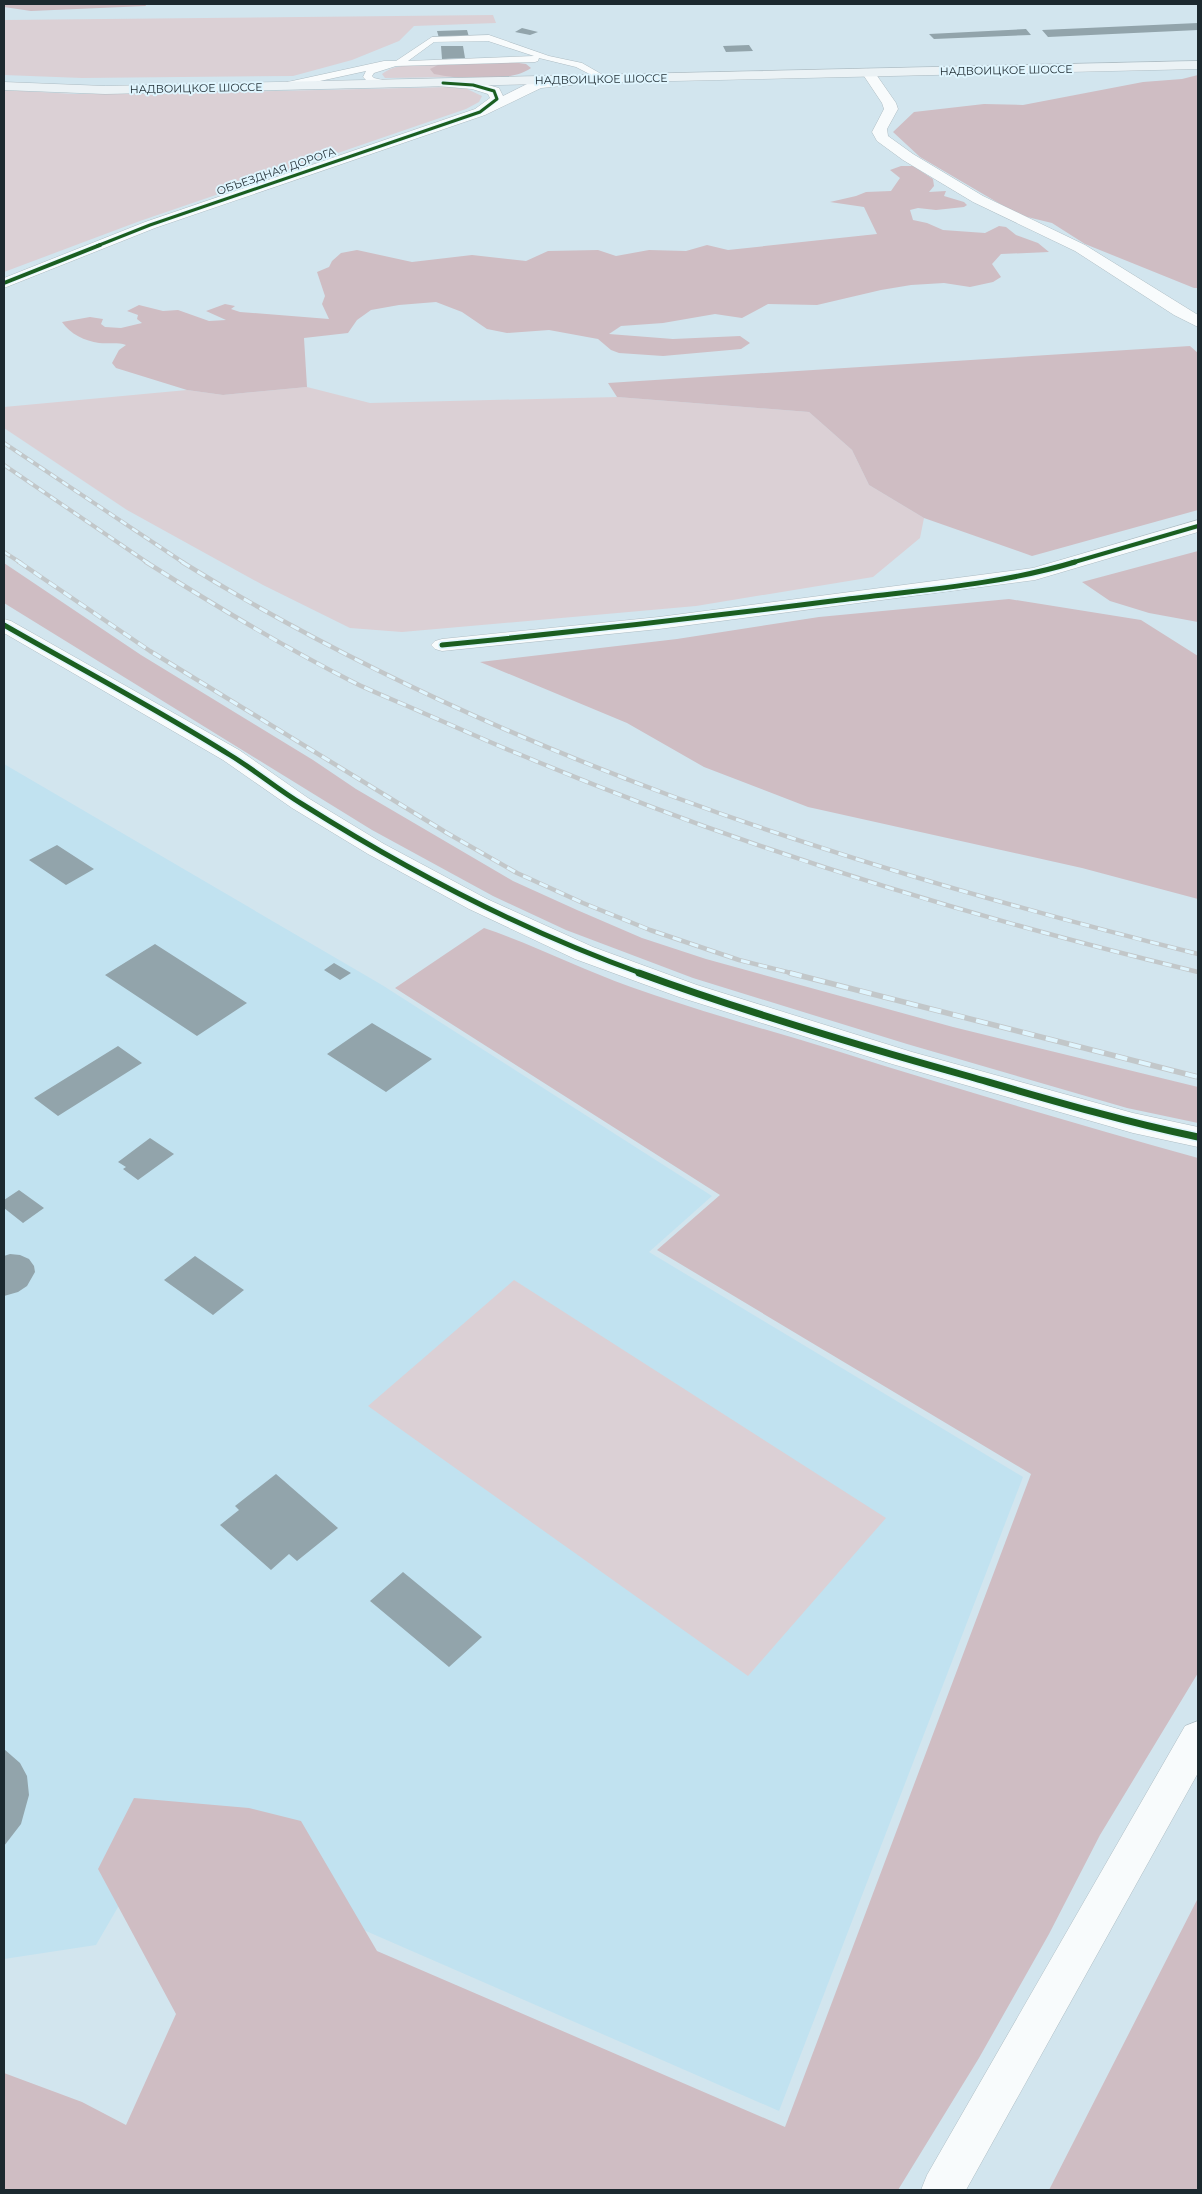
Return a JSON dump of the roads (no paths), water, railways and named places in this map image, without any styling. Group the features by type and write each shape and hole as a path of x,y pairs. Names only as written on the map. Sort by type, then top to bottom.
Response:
{"main road":[{"name":"НАДВОИЦКОЕ ШОССЕ","path":"4,86 105,90 1198,65"}],"street":[{"path":"868,73 889,103 891,109 887,119 880,126 879,132 882,138 914,161 978,199 1080,248 1198,322"},
{"name":"ОБЪЕЗДНАЯ ДОРОГА","path":"4,283 150,225 480,112 538,84 606,79"},
{"path":"443,83 474,85 494,91 496,99 480,112"},
{"path":"442,645 660,623 1035,574 1198,526"},
{"path":"4,625 231,756 300,803 376,849 478,904 584,953 688,991 911,1061 1132,1123 1198,1137"},
{"path":"942,2190 1198,1738"}],"lane":[{"path":"388,84 371,80 366,76 370,71 380,67 399,64 432,40 489,38 547,58 579,65 606,79"},
{"path":"283,86 384,64 547,58"}],"railway":[{"path":"4,443 184,563"},
{"path":"4,465 148,563"},
{"path":"4,552 21,563"},
{"path":"19,562 150,651 447,833 517,873 583,903 650,930 739,960 795,974"},
{"path":"146,562 248,625 353,682 500,746 608,790 774,851 942,904 1112,951 1198,972"},
{"path":"182,562 300,630 422,692 547,747 674,797 803,842 934,883 1198,954"},
{"path":"790,973 1198,1077"}]}
